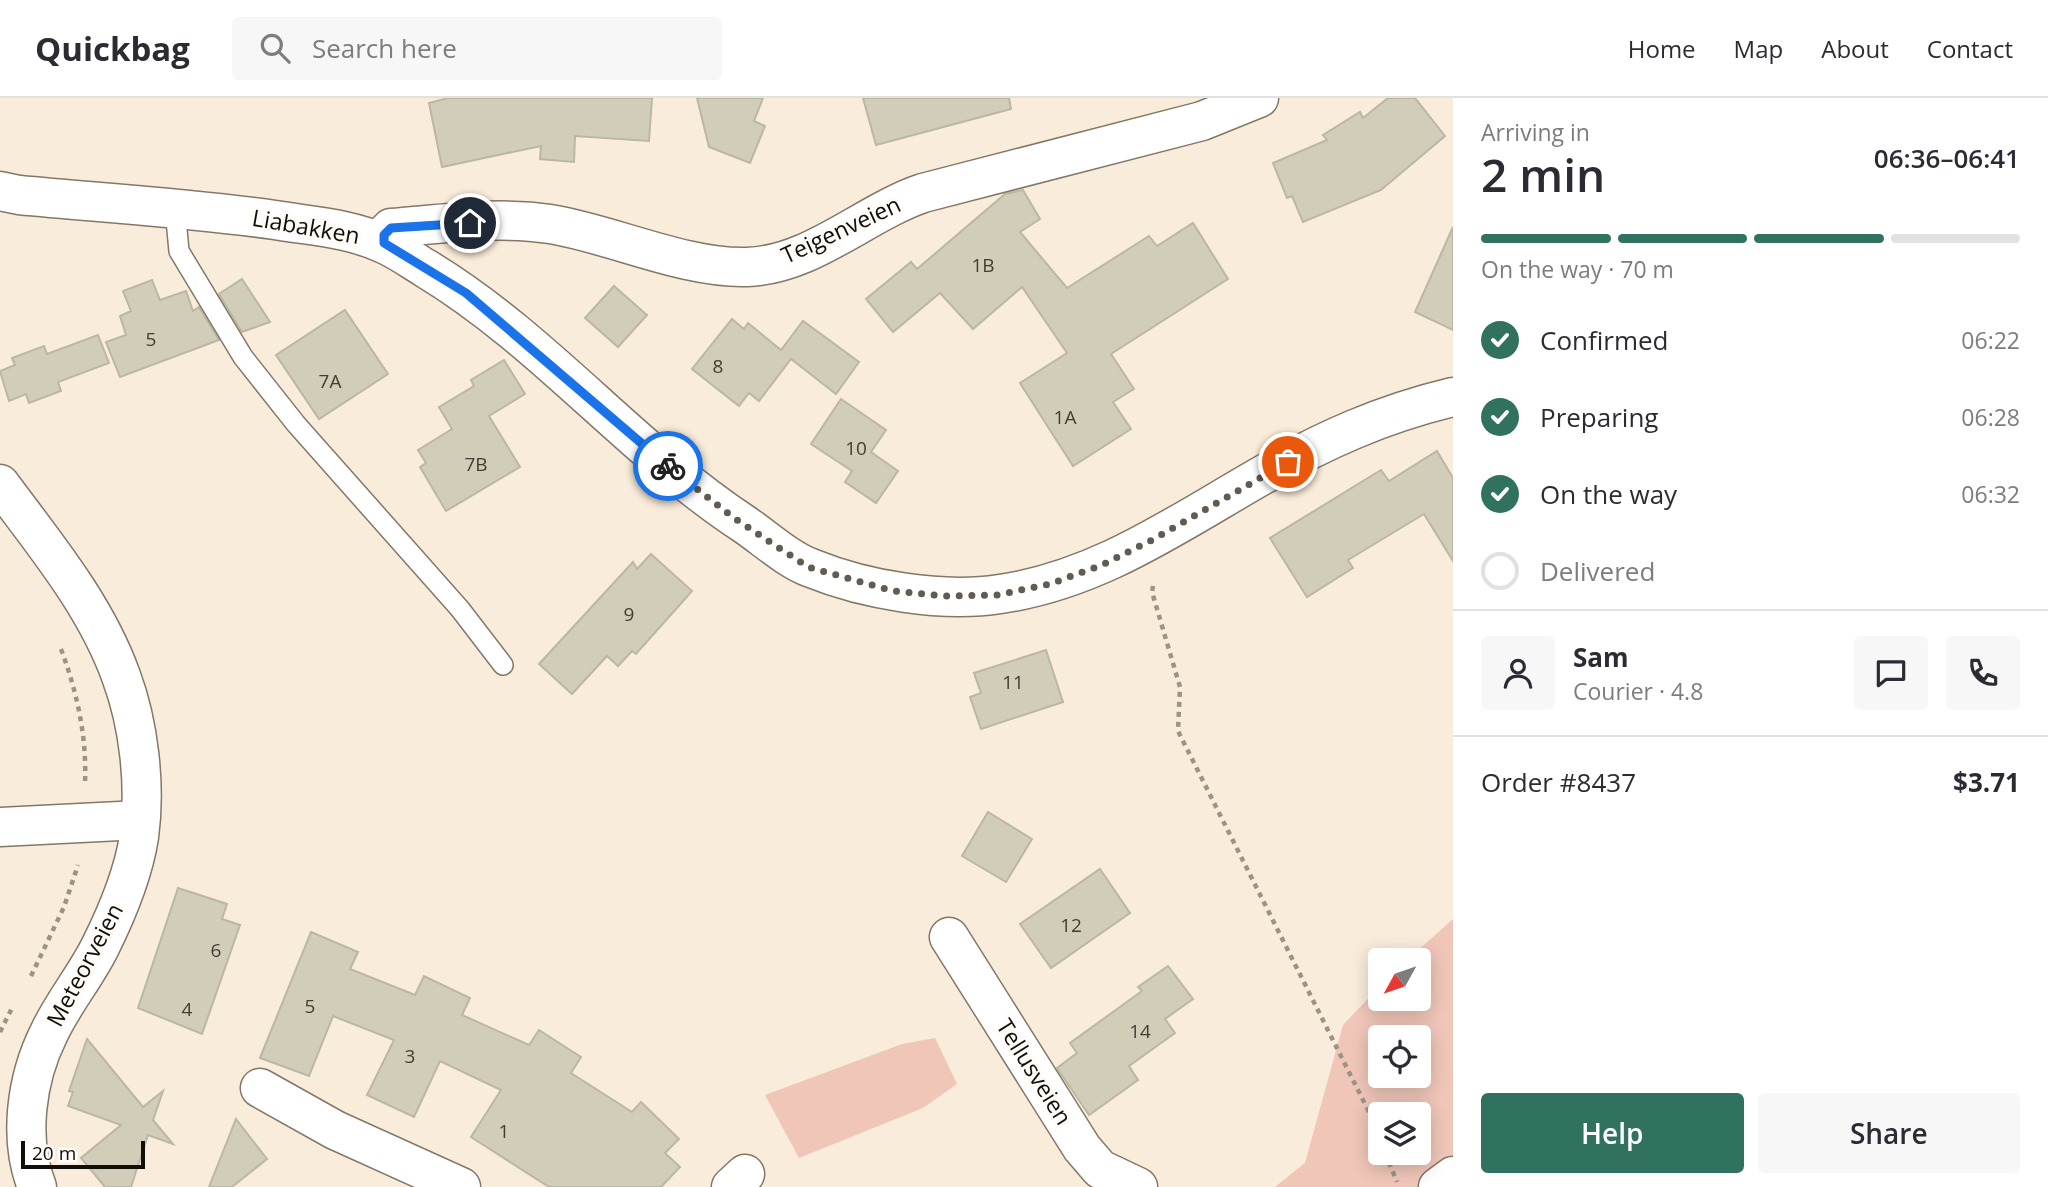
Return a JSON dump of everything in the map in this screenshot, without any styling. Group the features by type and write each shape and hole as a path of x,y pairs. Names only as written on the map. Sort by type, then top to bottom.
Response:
{"street":[{"name":"Teigenveien","path":"384,243 384,235 391,228 496,221 536,223 550,224 702,262 747,267 808,251 904,200 923,193 1202,121 1259,98"},
{"name":"Liabakken","path":"0,191 340,230 384,243 466,293 686,482 808,567 893,591 946,596 997,595 1050,584 1102,565 1137,547 1264,474 1361,424 1409,407 1453,397"},
{"name":"Meteorveien","path":"0,484 67,575 102,630 122,677 135,731 140,775 138,839 125,887 100,948 49,1032 37,1061 29,1093 26,1138 31,1173 37,1187"},
{"path":"0,827 140,820"},
{"name":"Tellusveien","path":"949,937 1082,1148 1100,1169 1138,1187"},
{"path":"260,1088 335,1130 461,1187"},
{"path":"1438,1187 1453,1176"}],"lane":[{"path":"175,209 179,251 243,357 296,424 460,609 503,665"}],"path":[{"path":"1137,547 1154,576 1152,592 1180,687 1178,731 1368,1110"},
{"path":"1390,1165 1399,1187"}],"shaded area":[{"path":"1453,919 1453,1160 1417,1187 1275,1187 1305,1163 1343,1025 1368,999 1368,1012 1432,1012 1432,948 1421,948"},
{"path":"935,1038 957,1084 923,1108 799,1158 765,1095 902,1044"}],"building":[{"path":"448,98 652,98 649,141 575,136 574,162 540,159 541,146 442,167 429,103"},
{"path":"697,98 763,98 754,121 765,126 750,163 709,147"},
{"path":"863,98 1009,98 1011,109 876,145"},
{"path":"1388,98 1415,98 1445,136 1381,190 1303,222 1292,196 1287,198 1273,163 1327,140 1323,135 1360,112 1363,118"},
{"path":"1023,190 1040,219 1020,232 1067,288 1149,236 1157,246 1193,223 1228,279 1111,354 1134,389 1113,402 1131,429 1073,466 1020,383 1067,353 1022,287 973,329 940,293 893,332 866,299 911,262 917,269 1005,194"},
{"path":"1453,227 1453,330 1415,312"},
{"path":"242,279 270,322 242,332 219,294"},
{"path":"152,280 160,300 186,291 193,311 199,307 219,340 120,377 106,342 126,335 120,316 131,311 123,291"},
{"path":"614,286 647,315 618,347 585,318"},
{"path":"345,310 388,374 319,419 276,355"},
{"path":"732,319 744,329 748,323 781,350 803,321 859,362 836,394 791,359 759,401 749,393 739,406 692,369"},
{"path":"98,335 109,363 58,382 61,391 29,403 26,394 9,401 0,371 15,365 12,358 44,346 47,354"},
{"path":"504,360 525,394 489,416 520,467 446,511 420,467 426,463 418,450 452,429 439,407 474,386 471,380"},
{"path":"841,399 886,430 871,452 898,471 876,503 845,482 852,471 811,444"},
{"path":"1437,451 1453,478 1453,561 1424,514 1348,560 1353,568 1307,597 1270,538 1381,470 1389,481"},
{"path":"651,554 692,591 636,654 632,651 618,666 607,656 572,694 539,664 633,562 637,569"},
{"path":"1046,650 1063,702 981,729 970,697 981,693 974,673"},
{"path":"988,812 1032,839 1006,882 962,856"},
{"path":"1100,869 1130,913 1051,968 1020,924"},
{"path":"178,888 227,904 222,919 240,925 202,1034 138,1008"},
{"path":"311,932 358,952 350,969 415,995 424,976 470,998 462,1015 529,1045 539,1030 581,1057 571,1073 632,1112 641,1102 679,1139 665,1153 680,1167 661,1187 549,1187 471,1137 501,1090 440,1061 414,1117 367,1095 394,1040 333,1016 309,1076 260,1058"},
{"path":"1168,966 1193,999 1165,1019 1175,1033 1129,1066 1138,1080 1089,1115 1057,1068 1077,1053 1070,1043 1142,991 1138,987"},
{"path":"87,1039 143,1107 163,1091 153,1120 173,1144 148,1135 131,1187 105,1187 81,1158 121,1125 68,1106 73,1092 69,1091"},
{"path":"236,1119 267,1159 232,1187 209,1187"}],"way so far":[{"path":"668,466 734,518 808,567 893,591 946,596 997,595 1050,584 1102,565 1154,539 1288,462"}],"route":[{"path":"470,223 391,228 384,235 384,243 466,293 668,466"}]}
